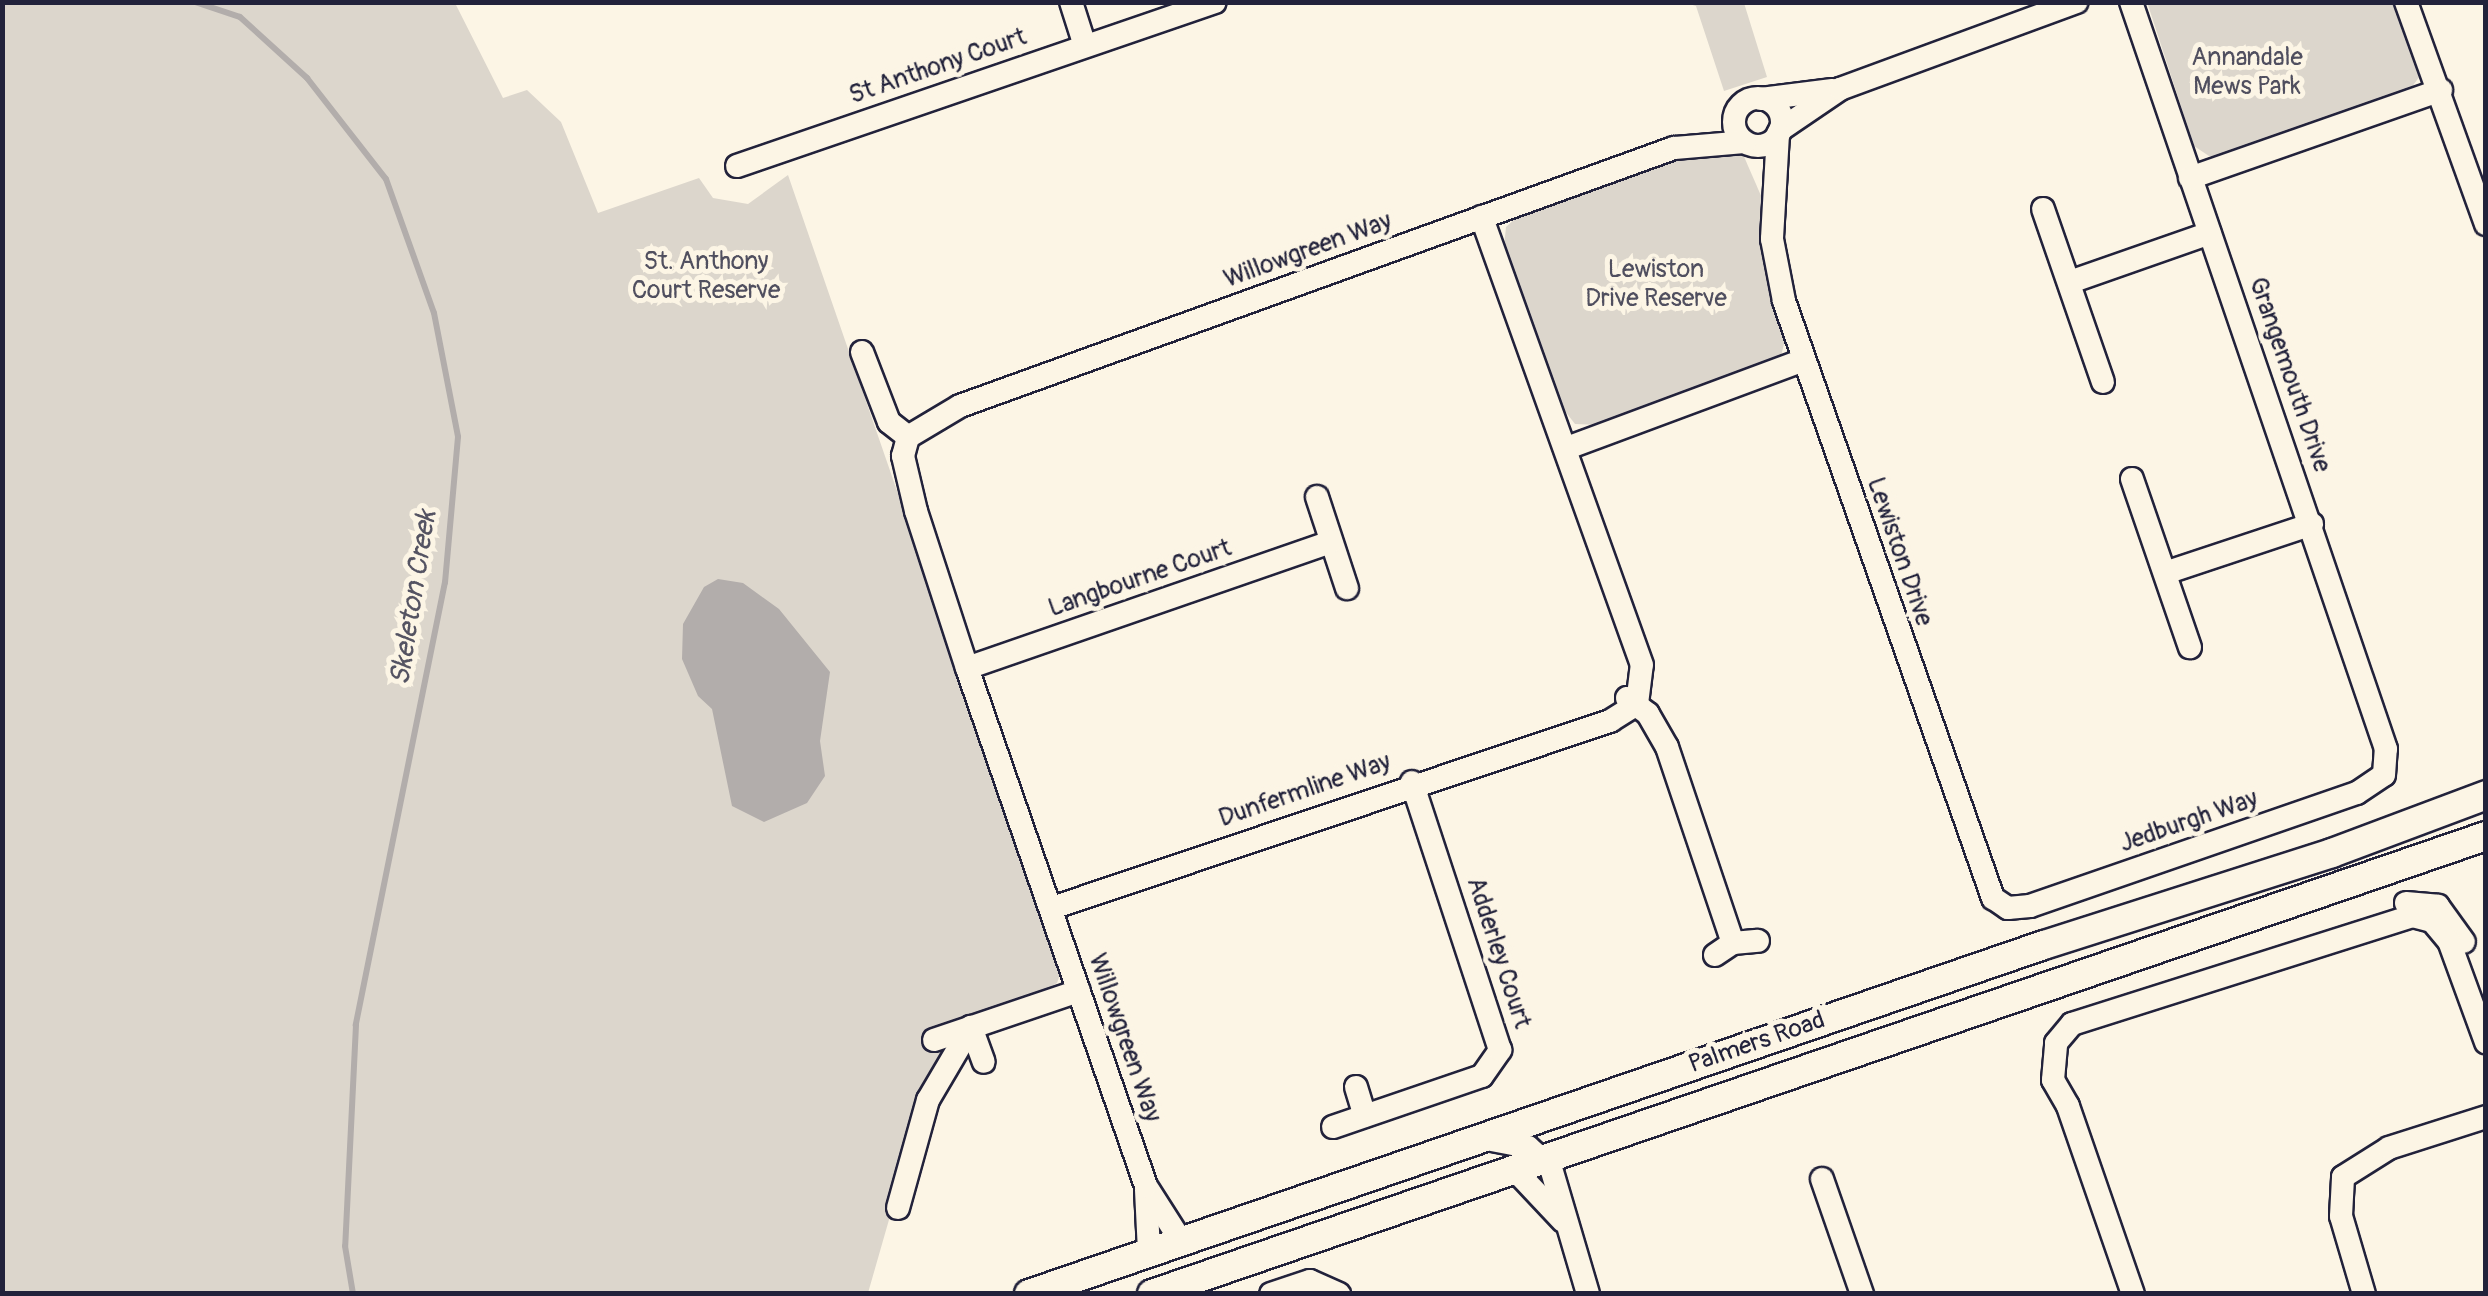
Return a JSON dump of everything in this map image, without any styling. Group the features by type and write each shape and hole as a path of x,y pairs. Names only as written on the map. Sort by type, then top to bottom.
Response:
{"main road":[{"name":"Palmers Road","path":"1029,1294 2332,853 2486,795"},
{"name":"Palmers Road","path":"1152,1294 2486,836"}],"street":[{"path":"1071,2 1085,46"},
{"name":"St Anthony Court","path":"738,166 1214,2"},
{"name":"Willowgreen Way","path":"902,433 960,406 1674,148 1750,103 1840,88 2077,2"},
{"name":"Grangemouth Drive","path":"2131,2 2312,524 2382,735 2386,768"},
{"path":"2406,2 2441,90 2486,224"},
{"name":"Willowgreen Way","path":"1779,132 1840,88"},
{"path":"2190,178 2441,90"},
{"path":"1750,103 1779,112 1779,132 1767,144 1747,143 1734,126 1750,103"},
{"name":"Lewiston Drive","path":"1779,132 1772,209 1779,282 1985,887 2000,904"},
{"name":"Willowgreen Way","path":"1674,148 1747,143"},
{"name":"Lewiston Drive","path":"1747,143 1772,209"},
{"path":"2043,209 2103,382"},
{"path":"1482,216 1567,448 1628,639 1634,679 1632,701 1667,747 1724,949 1758,942"},
{"path":"2070,282 2210,233"},
{"name":"Willowgreen Way","path":"862,352 902,433 903,456 916,510 967,668 1146,1186 1181,1241"},
{"path":"1567,448 1804,360"},
{"path":"2132,479 2190,647"},
{"path":"1317,497 1348,588"},
{"path":"2165,573 2312,524"},
{"name":"Langbourne Court","path":"967,668 1332,542"},
{"name":"Dunfermline Way","path":"1052,908 1412,782 1577,727 1610,720 1632,701"},
{"name":"Jedburgh Way","path":"2000,904 2030,906 2357,793 2375,785 2386,768"},
{"name":"Adderley Court","path":"1333,1127 1482,1076 1500,1050 1412,782"},
{"path":"2133,1294 2068,1106 2066,1045 2105,1016 2355,930 2402,904 2438,906 2461,932 2467,985 2486,1042"},
{"path":"934,1040 1078,990"},
{"path":"971,1027 984,1062"},
{"path":"898,1208 928,1100 971,1027"},
{"path":"1356,1087 1365,1116"},
{"path":"2364,1294 2346,1240 2327,1207 2327,1181 2346,1156 2389,1148 2486,1117"},
{"path":"1482,1138 1528,1147 1544,1159 1558,1181 1564,1220 1588,1294"},
{"path":"1514,1169 1564,1220"},
{"path":"1822,1178 1862,1294"},
{"name":"Willowgreen Way","path":"1146,1186 1149,1252"},
{"path":"1271,1294 1310,1281 1338,1294"}],"green space":[{"name":"Annandale Mews Park","path":"2147,2 2397,3 2420,76 2408,92 2221,158 2209,156 2194,146"},
{"name":"St. Anthony Court Reserve","path":"3,3 455,3 503,98 527,90 561,122 598,213 699,178 713,198 748,204 788,175 1062,969 1057,983 950,1043 921,1108 868,1293 3,1294"},
{"path":"1686,3 1744,3 1767,77 1724,91 1696,6"},
{"name":"Lewiston Drive Reserve","path":"1742,152 1762,198 1786,336 1781,356 1600,425 1575,424 1561,406 1504,247 1506,227 1519,215 1683,155"}],"shaded area":[{"path":"718,579 743,583 779,609 830,672 820,741 825,776 807,803 764,822 732,806 712,709 698,696 682,659 683,624 704,587"}],"waterway":[{"name":"Skeleton Creek","path":"195,2 240,17 307,78 386,179 434,313 458,437 445,582 356,1025 345,1246 353,1294"}]}
